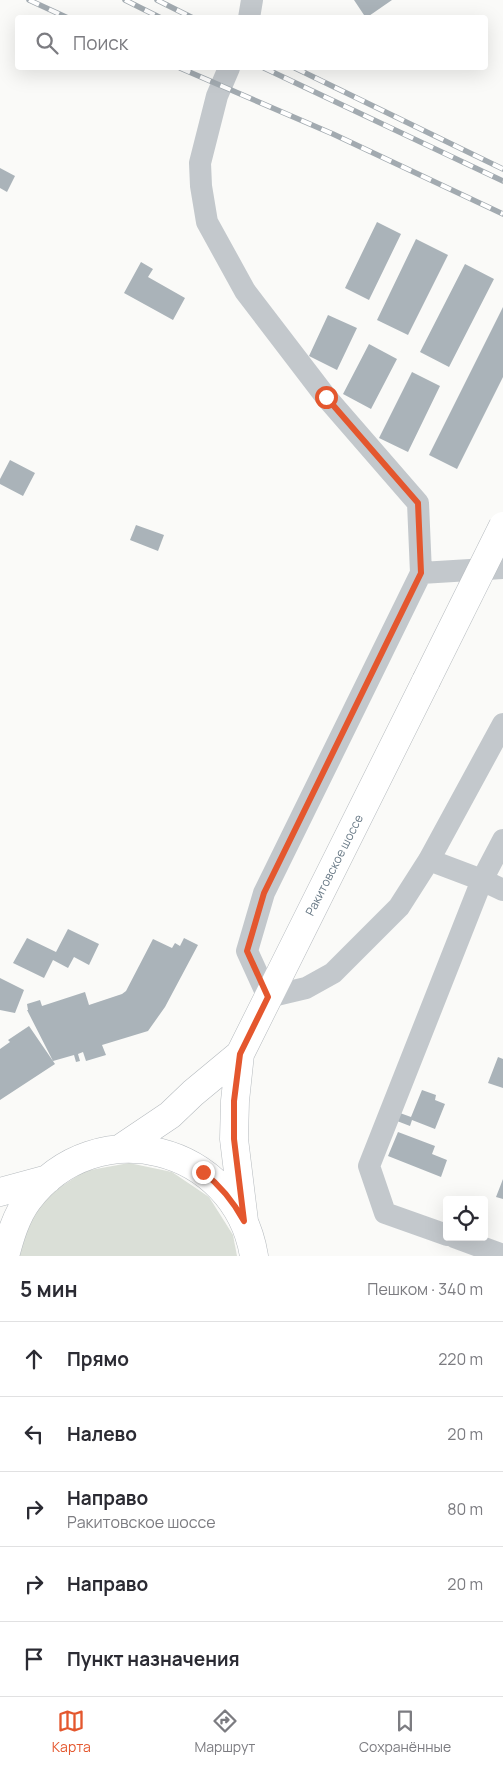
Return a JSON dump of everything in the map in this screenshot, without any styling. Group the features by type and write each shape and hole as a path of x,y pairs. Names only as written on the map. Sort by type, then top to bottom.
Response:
{"main road":[{"name":"Ракитовское шоссе","path":"244,1221 234,1139 234,1101 240,1054 503,526"},
{"path":"121,1148 170,1115 240,1054"},
{"path":"5,1256 13,1226 28,1200 48,1179 70,1163 95,1153 121,1148 143,1148 184,1160 220,1186 234,1202 244,1221 254,1256"},
{"path":"0,1192 48,1179"}],"street":[{"path":"250,15 252,0"},
{"path":"228,70 217,96 200,162 201,186 207,222 245,291 326,397 418,503 421,573 264,893 247,951 268,997 306,988 333,973 399,907 429,860 503,724"},
{"path":"421,573 503,568"},
{"path":"443,1234 385,1213 369,1166 482,880 503,840"},
{"path":"429,860 503,890"},
{"path":"466,1241 503,1254"}],"shaded area":[{"path":"129,1163 172,1172 209,1197 233,1235 237,1256 17,1256 23,1232 48,1195 85,1171"}],"building":[{"path":"354,0 392,0 370,15 364,15"},
{"path":"0,168 15,176 7,192 0,188"},
{"path":"377,222 401,234 369,300 345,288"},
{"path":"416,239 448,255 408,335 377,320"},
{"path":"141,262 153,269 148,277 185,298 173,320 124,293"},
{"path":"465,264 494,279 449,367 420,352"},
{"path":"503,307 503,377 457,469 429,455"},
{"path":"328,315 357,328 337,370 309,356"},
{"path":"369,344 397,359 371,409 343,394"},
{"path":"412,372 440,386 408,452 379,438"},
{"path":"10,460 35,473 23,496 0,484 0,479"},
{"path":"136,525 164,535 158,551 130,540"},
{"path":"68,929 99,944 89,965 74,957 68,968 53,960 44,978 13,963 27,938 56,952"},
{"path":"184,938 198,945 165,1007 148,1031 102,1045 106,1055 86,1061 83,1052 78,1054 80,1061 76,1062 74,1055 53,1061 27,1010 27,1004 40,1000 42,1006 85,992 89,1005 122,994 126,991 153,939 172,948 175,943 180,946"},
{"path":"0,978 24,990 15,1013 0,1010"},
{"path":"29,1026 55,1064 0,1100 0,1049 10,1042 8,1040"},
{"path":"498,1057 503,1059 503,1088 488,1083"},
{"path":"422,1090 436,1095 435,1100 445,1104 435,1129 412,1120 410,1126 397,1121 400,1113 411,1117"},
{"path":"398,1132 435,1146 432,1154 447,1160 441,1177 388,1156"},
{"path":"503,1179 503,1199 496,1197"}],"railway":[{"path":"29,0 62,15"},
{"path":"125,0 155,15"},
{"path":"157,0 187,15"},
{"path":"185,70 333,134 503,214"},
{"path":"268,70 503,181"},
{"path":"299,70 503,169"}],"route":[{"path":"203,1172 220,1186 234,1202 244,1221 234,1139 234,1101 240,1054 268,997 247,951 264,893 421,573 418,503 326,397"}]}
